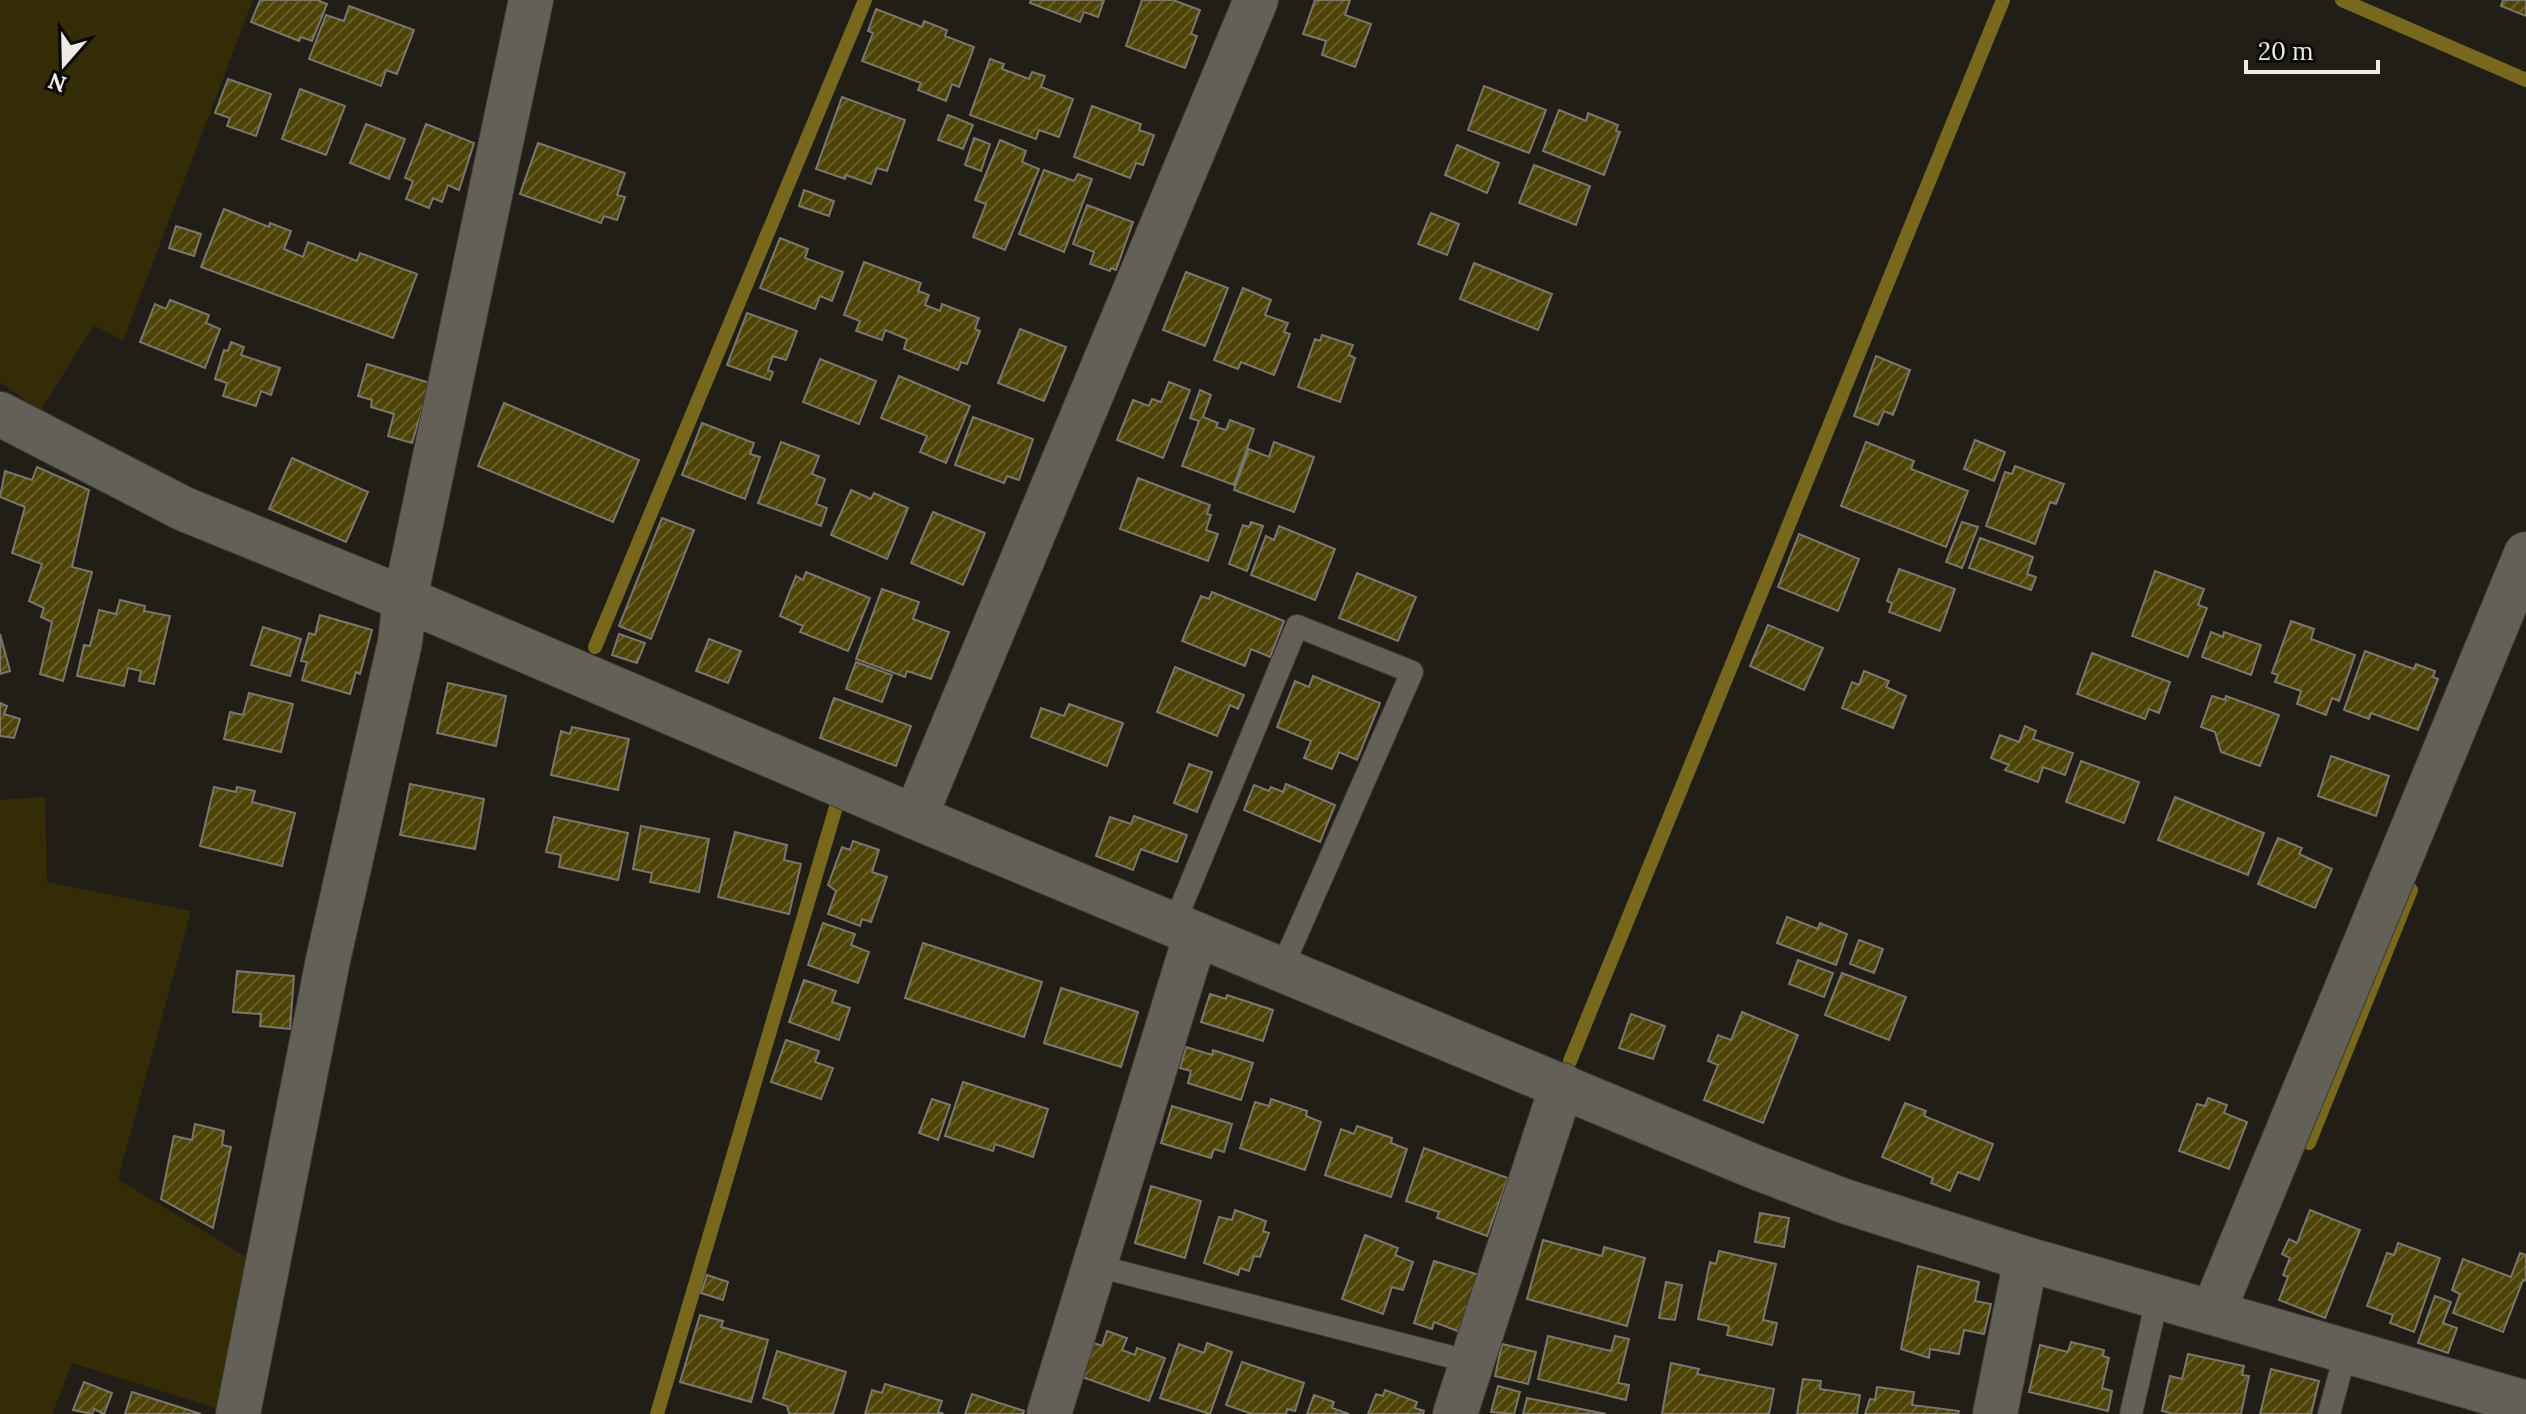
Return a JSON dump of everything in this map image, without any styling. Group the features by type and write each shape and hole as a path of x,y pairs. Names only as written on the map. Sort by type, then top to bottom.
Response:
{"street":[{"path":"238,1414 328,960 400,642 405,599 531,0"},
{"path":"915,817 1256,0"},
{"path":"4,421 184,509 1770,1173 1844,1201 2026,1259 2526,1403"},
{"path":"2213,1312 2526,554"},
{"path":"1049,1414 1185,929"},
{"path":"1455,1414 1562,1085"},
{"path":"1995,1414 2026,1259"}],"lane":[{"path":"1185,929 1297,626 1412,672 1281,970"},
{"path":"1093,1265 1471,1362"},
{"path":"2131,1414 2158,1295"},
{"path":"2329,1414 2346,1351"}],"shaded area":[{"path":"0,0 253,0 123,341 94,325 40,411 0,382"},
{"path":"45,797 47,882 191,911 118,1179 248,1258 222,1410 72,1363 52,1414 0,1414 0,800"}],"building":[{"path":"260,0 317,0 327,4 312,41 301,37 299,41 251,22"},
{"path":"1031,0 1104,0 1098,17 1084,12 1080,22 1030,3"},
{"path":"1142,0 1173,0 1200,10 1191,34 1197,36 1185,68 1126,46"},
{"path":"1315,0 1350,0 1345,15 1371,24 1355,67 1322,55 1326,41 1303,34"},
{"path":"2503,0 2526,0 2526,16 2501,6"},
{"path":"349,6 414,30 397,74 386,70 381,86 309,59 326,15 344,21"},
{"path":"876,9 922,27 924,21 947,30 945,36 974,47 959,87 952,84 946,101 918,90 921,83 862,61 873,33 868,31"},
{"path":"990,59 1004,64 1002,69 1029,79 1032,72 1045,76 1041,87 1073,99 1059,137 1039,130 1036,139 970,115"},
{"path":"228,79 271,94 256,136 227,126 230,118 215,113"},
{"path":"1484,86 1546,110 1529,153 1468,130"},
{"path":"300,89 345,106 326,155 282,139"},
{"path":"842,97 905,120 887,171 877,168 871,184 816,169"},
{"path":"1092,106 1141,124 1139,130 1154,135 1143,165 1136,163 1130,178 1074,157"},
{"path":"1559,110 1586,121 1588,113 1618,125 1616,131 1620,132 1604,175 1543,151"},
{"path":"948,115 973,125 963,149 938,140"},
{"path":"366,124 405,139 389,179 350,163"},
{"path":"426,124 474,143 459,190 448,185 442,202 433,198 429,208 406,199 413,181 405,178"},
{"path":"974,138 990,144 981,171 965,165"},
{"path":"1000,140 1026,151 1022,162 1039,169 1005,250 973,237 986,204 975,200"},
{"path":"538,143 625,173 617,195 625,197 617,220 604,216 601,223 520,194"},
{"path":"1457,145 1499,163 1487,193 1445,175"},
{"path":"1534,165 1590,186 1576,225 1519,203"},
{"path":"1044,170 1074,181 1078,174 1092,179 1064,252 1019,234"},
{"path":"804,190 834,201 829,216 799,206"},
{"path":"1087,205 1133,222 1116,270 1090,264 1094,252 1073,244"},
{"path":"224,209 269,227 270,223 291,231 284,249 303,257 308,242 357,261 360,253 417,274 393,338 201,267"},
{"path":"1431,213 1459,224 1447,255 1418,244"},
{"path":"176,226 201,234 194,256 169,248"},
{"path":"780,238 808,249 805,258 843,272 832,301 820,296 815,309 760,288"},
{"path":"864,262 921,283 918,291 929,295 925,305 940,311 942,304 979,318 975,329 980,331 967,364 961,362 958,370 904,349 907,339 885,330 882,340 856,331 860,321 844,315"},
{"path":"1474,263 1552,294 1538,330 1460,299"},
{"path":"1186,272 1228,288 1205,346 1163,330"},
{"path":"1243,288 1271,300 1265,315 1288,323 1284,332 1290,334 1274,375 1241,362 1238,369 1214,360"},
{"path":"170,300 209,315 206,323 220,329 205,368 140,342 155,304 166,309"},
{"path":"747,313 797,331 786,360 773,356 768,370 773,372 770,380 727,365"},
{"path":"1020,329 1066,347 1044,401 998,383"},
{"path":"1322,335 1353,345 1349,355 1355,358 1340,402 1298,387 1315,339 1320,341"},
{"path":"231,342 244,347 241,355 280,368 271,395 261,391 256,406 223,396 227,383 215,379 224,350 228,351"},
{"path":"1876,356 1910,370 1893,415 1884,411 1878,425 1854,416"},
{"path":"820,359 876,381 859,424 803,402"},
{"path":"367,364 430,383 412,443 388,436 394,414 371,407 372,400 358,396"},
{"path":"899,376 970,406 946,463 920,452 927,436 881,418"},
{"path":"1169,382 1190,390 1163,458 1117,440 1133,400 1149,406 1152,399 1161,402"},
{"path":"1200,390 1211,395 1203,417 1218,423 1216,427 1226,430 1230,420 1254,429 1234,485 1182,466 1199,421 1190,418"},
{"path":"504,403 639,460 613,522 478,466"},
{"path":"973,417 1033,439 1019,480 1007,476 1004,483 955,465"},
{"path":"702,423 754,443 750,454 760,457 745,499 682,475"},
{"path":"1975,440 2005,452 1994,481 1964,469"},
{"path":"781,442 819,456 812,474 825,479 816,504 827,508 821,526 758,503"},
{"path":"1274,442 1314,457 1294,512 1234,490 1249,449 1269,457"},
{"path":"1866,442 1914,461 1911,469 1968,491 1946,547 1841,506"},
{"path":"292,458 368,492 346,542 269,509"},
{"path":"2015,466 2064,484 2056,504 2050,502 2035,544 1986,526 2005,472 2012,474"},
{"path":"37,467 89,490 72,567 92,572 63,681 40,674 52,622 41,617 44,608 29,601 42,564 12,553 25,507 0,497 5,471 32,480"},
{"path":"1138,478 1210,505 1207,514 1211,515 1206,530 1218,534 1208,561 1120,529"},
{"path":"851,490 871,499 874,493 908,508 887,559 831,535"},
{"path":"933,512 985,533 963,585 911,563"},
{"path":"662,518 694,530 651,639 619,626"},
{"path":"1251,522 1263,526 1247,571 1229,564 1243,525 1249,527"},
{"path":"1962,522 1978,527 1962,568 1946,562"},
{"path":"1279,526 1335,549 1315,600 1251,575 1266,536 1274,540"},
{"path":"1799,534 1859,559 1838,611 1778,587"},
{"path":"1980,538 2033,557 2027,574 2036,577 2031,590 1969,568"},
{"path":"1899,569 1955,589 1940,631 1889,612 1892,603 1887,601"},
{"path":"2155,571 2204,589 2198,605 2207,608 2188,657 2132,636"},
{"path":"806,572 870,598 848,651 800,632 803,626 780,616 796,576 803,580"},
{"path":"1357,573 1416,597 1398,641 1339,618"},
{"path":"882,589 919,602 913,619 949,632 931,679 907,671 905,677 856,659"},
{"path":"1212,592 1284,621 1270,657 1251,649 1245,666 1182,641 1201,596 1209,599"},
{"path":"120,600 145,606 144,611 170,616 154,684 139,681 141,671 128,668 124,686 77,676 84,645 90,646 99,610 116,614"},
{"path":"320,615 372,630 360,674 356,672 350,694 302,680 307,662 301,661 309,633 315,635"},
{"path":"2291,621 2314,629 2311,639 2355,655 2339,701 2332,698 2326,715 2297,704 2301,691 2275,682 2278,675 2272,673"},
{"path":"1768,625 1823,648 1804,690 1750,666"},
{"path":"263,627 301,639 290,676 251,665"},
{"path":"2211,632 2223,637 2224,632 2261,645 2251,675 2202,657"},
{"path":"0,634 10,671 0,674"},
{"path":"619,634 645,643 637,663 612,655"},
{"path":"709,639 741,651 728,683 696,671"},
{"path":"2365,651 2414,669 2416,664 2435,671 2433,677 2438,679 2418,730 2371,713 2369,719 2344,710"},
{"path":"2092,653 2170,682 2159,713 2149,709 2145,719 2077,694"},
{"path":"856,662 892,675 882,702 846,689"},
{"path":"1175,667 1244,695 1238,709 1230,705 1217,736 1157,712"},
{"path":"1864,671 1889,681 1886,687 1906,696 1893,728 1842,708 1852,682 1859,685"},
{"path":"1313,676 1380,703 1357,760 1339,752 1332,769 1304,758 1311,741 1277,727 1295,681 1309,687"},
{"path":"448,683 506,696 496,746 437,733"},
{"path":"249,693 293,704 281,752 224,739 230,712 243,715"},
{"path":"2212,696 2225,700 2226,696 2279,715 2260,766 2221,752 2215,732 2201,727"},
{"path":"834,698 911,726 896,766 820,738"},
{"path":"0,703 7,706 4,714 20,719 14,738 0,736"},
{"path":"1069,704 1123,723 1107,766 1031,737 1041,708 1064,716"},
{"path":"2025,726 2036,731 2033,739 2073,753 2065,775 2043,767 2038,782 2005,770 2009,765 1991,758 2000,735 2019,742"},
{"path":"572,727 629,739 618,790 551,775 561,731 570,734"},
{"path":"2331,756 2389,776 2376,816 2318,796"},
{"path":"2081,761 2139,782 2124,823 2066,802"},
{"path":"1189,764 1212,772 1197,812 1174,803"},
{"path":"410,784 484,799 475,849 400,835"},
{"path":"1286,784 1335,805 1320,842 1244,810 1254,785 1283,792"},
{"path":"214,787 236,792 237,787 255,791 252,802 295,813 282,866 200,846"},
{"path":"2175,797 2264,833 2248,875 2158,840"},
{"path":"1134,816 1187,835 1177,862 1141,849 1133,870 1096,856 1110,817 1131,824"},
{"path":"554,817 628,833 618,880 559,867 561,855 546,852"},
{"path":"641,826 709,839 699,892 650,882 652,873 633,869"},
{"path":"735,832 787,845 784,860 801,864 789,914 718,897"},
{"path":"2278,838 2302,848 2299,854 2332,869 2315,908 2258,884"},
{"path":"853,841 879,850 872,872 887,877 871,922 862,919 860,926 828,914 836,891 828,885 842,847 850,850"},
{"path":"1787,917 1818,929 1820,923 1847,934 1836,965 1777,943"},
{"path":"823,923 855,934 851,945 869,952 858,983 808,965"},
{"path":"1859,940 1883,949 1874,973 1850,964"},
{"path":"923,943 1042,982 1024,1037 905,998"},
{"path":"1798,960 1833,973 1824,997 1789,984"},
{"path":"237,971 294,976 290,1029 260,1026 261,1014 233,1012"},
{"path":"1842,973 1906,997 1889,1040 1825,1015"},
{"path":"804,980 836,991 832,1002 850,1008 839,1040 789,1022"},
{"path":"1061,988 1138,1012 1121,1067 1044,1043"},
{"path":"1210,994 1226,999 1227,995 1273,1010 1263,1041 1201,1022"},
{"path":"1742,1012 1798,1035 1763,1123 1704,1100 1718,1065 1708,1061 1718,1035 1731,1040"},
{"path":"1631,1014 1665,1026 1653,1059 1619,1048"},
{"path":"786,1040 819,1051 815,1062 833,1068 821,1099 771,1082"},
{"path":"1186,1047 1212,1055 1213,1050 1253,1063 1241,1100 1188,1083 1191,1071 1180,1068"},
{"path":"963,1082 1048,1109 1033,1157 995,1144 993,1151 945,1136"},
{"path":"2208,1098 2227,1105 2224,1113 2247,1122 2229,1169 2179,1151 2197,1104 2205,1106"},
{"path":"932,1099 950,1105 938,1140 919,1133"},
{"path":"1271,1099 1307,1111 1306,1116 1321,1122 1305,1170 1240,1148 1255,1102 1269,1106"},
{"path":"1905,1103 1926,1111 1924,1116 1993,1144 1979,1180 1958,1172 1950,1191 1931,1183 1933,1178 1882,1157"},
{"path":"1172,1106 1232,1124 1224,1152 1214,1149 1211,1158 1161,1143"},
{"path":"195,1124 224,1131 222,1145 231,1147 213,1228 161,1199 174,1136 192,1140"},
{"path":"1357,1126 1392,1138 1391,1143 1407,1149 1391,1197 1325,1175 1341,1129 1354,1134"},
{"path":"1424,1148 1508,1178 1487,1236 1437,1218 1439,1212 1406,1201"},
{"path":"1151,1186 1201,1201 1185,1258 1135,1243"},
{"path":"1235,1210 1266,1221 1263,1231 1269,1233 1260,1257 1254,1256 1249,1271 1240,1268 1238,1275 1204,1263 1219,1217 1232,1220"},
{"path":"2310,1210 2360,1230 2325,1318 2279,1300 2288,1277 2283,1275 2290,1258 2282,1254 2289,1239 2297,1243"},
{"path":"1760,1213 1789,1218 1784,1247 1755,1242"},
{"path":"1365,1235 1398,1248 1395,1255 1413,1262 1403,1290 1392,1287 1383,1314 1342,1299"},
{"path":"1543,1240 1602,1256 1604,1247 1645,1258 1627,1326 1527,1299"},
{"path":"2398,1243 2440,1258 2414,1332 2390,1323 2393,1315 2367,1306 2387,1253 2394,1255"},
{"path":"1719,1251 1776,1264 1763,1320 1777,1323 1772,1345 1727,1335 1729,1326 1698,1319 1710,1262 1716,1264"},
{"path":"2520,1253 2526,1255 2526,1281 2523,1280 2503,1332 2453,1313 2460,1294 2452,1290 2463,1259 2511,1277"},
{"path":"1434,1261 1479,1275 1460,1332 1434,1322 1432,1329 1414,1323"},
{"path":"1918,1266 1979,1282 1975,1301 1991,1304 1984,1334 1964,1330 1959,1354 1930,1349 1929,1358 1901,1349"},
{"path":"707,1275 728,1282 723,1300 701,1293"},
{"path":"1666,1282 1682,1285 1675,1320 1659,1318"},
{"path":"2435,1296 2451,1302 2443,1323 2457,1328 2448,1353 2418,1343"},
{"path":"700,1315 723,1321 721,1327 768,1340 751,1402 680,1382"},
{"path":"1107,1331 1127,1338 1122,1350 1135,1355 1137,1348 1165,1358 1149,1401 1082,1377 1094,1343 1102,1346"},
{"path":"1548,1336 1611,1351 1615,1336 1629,1339 1618,1383 1629,1385 1626,1400 1538,1379"},
{"path":"2071,1342 2104,1350 2103,1356 2109,1358 2102,1388 2112,1391 2108,1411 2029,1392 2040,1345 2068,1352"},
{"path":"1207,1343 1232,1352 1210,1414 1160,1398 1179,1344 1204,1353"},
{"path":"1502,1344 1536,1352 1528,1384 1495,1376"},
{"path":"777,1351 846,1372 833,1414 791,1414 787,1406 763,1398"},
{"path":"2188,1354 2244,1366 2242,1375 2249,1376 2241,1414 2174,1414 2162,1411 2170,1376 2182,1379"},
{"path":"1242,1362 1304,1383 1295,1411 1287,1409 1286,1414 1252,1414 1226,1405"},
{"path":"1671,1363 1699,1369 1697,1374 1774,1389 1769,1414 1662,1414"},
{"path":"2271,1369 2319,1381 2311,1414 2260,1414"},
{"path":"1803,1379 1821,1381 1820,1389 1860,1395 1857,1414 1797,1414"},
{"path":"84,1382 112,1393 104,1414 94,1409 92,1414 73,1410"},
{"path":"885,1384 942,1401 938,1412 944,1414 865,1414 872,1390 882,1393"},
{"path":"1498,1386 1520,1392 1514,1414 1491,1412"},
{"path":"1877,1387 1914,1392 1912,1405 1959,1411 1958,1414 1865,1414 1870,1399 1875,1400"},
{"path":"1385,1390 1417,1402 1415,1408 1424,1411 1423,1414 1368,1414 1376,1394 1383,1396"},
{"path":"132,1392 201,1414 125,1414"},
{"path":"972,1394 1024,1411 1023,1414 965,1414"},
{"path":"1314,1395 1334,1402 1332,1408 1349,1414 1307,1414"},
{"path":"1527,1398 1606,1414 1523,1414"}],"waterway":[{"path":"595,647 865,0"},
{"path":"1570,1061 2003,0"},
{"path":"2342,0 2526,80"},
{"path":"657,1414 836,807"},
{"path":"2309,1143 2411,890"}]}
